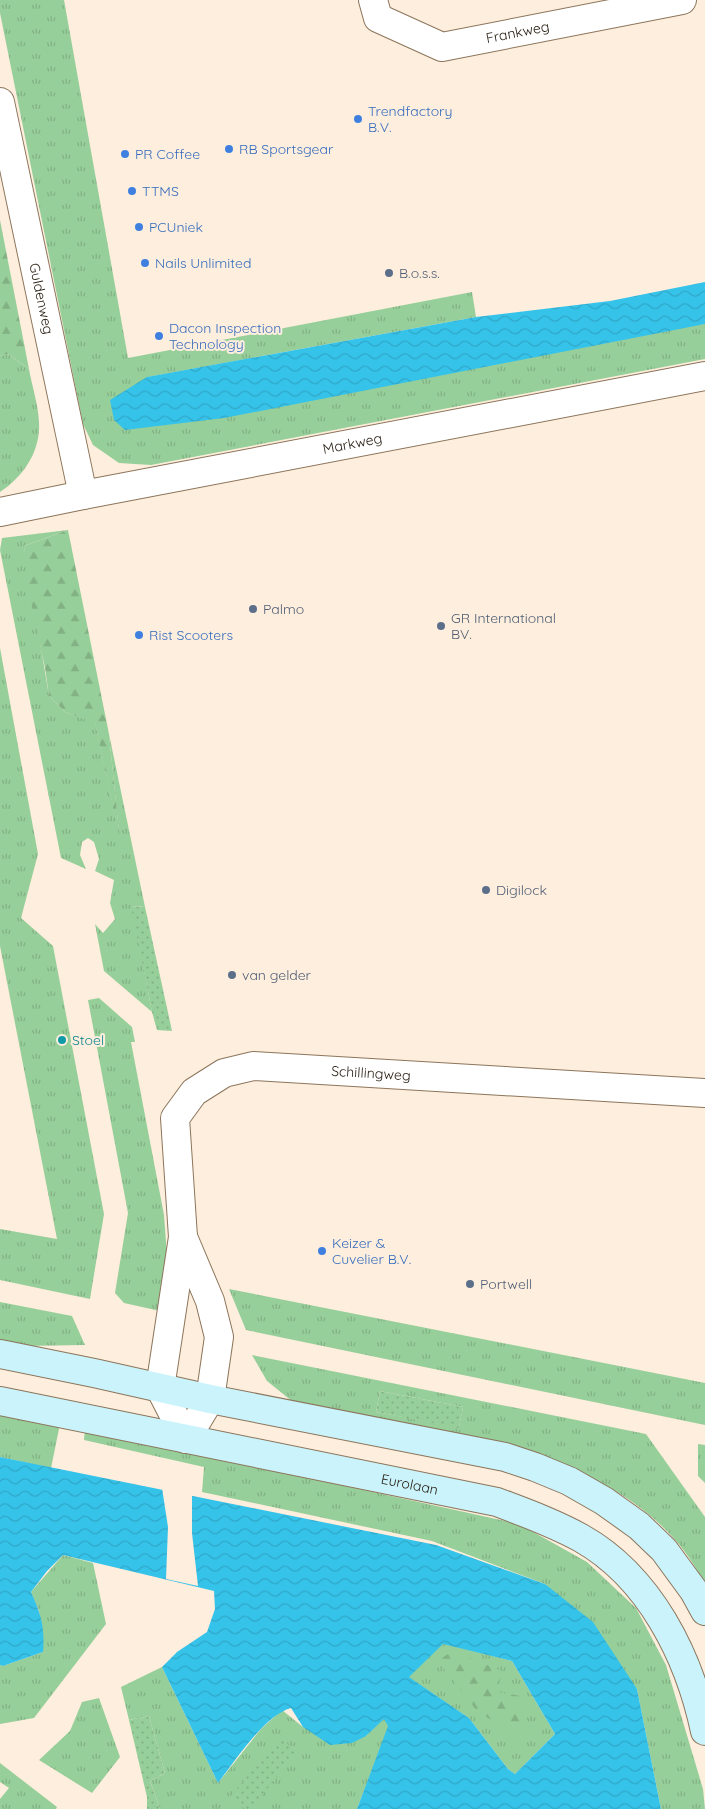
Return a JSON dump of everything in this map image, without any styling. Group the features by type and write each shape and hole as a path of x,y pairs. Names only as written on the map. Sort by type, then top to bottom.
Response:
{"main road":[{"path":"0,1354 210,1399 505,1458 536,1467 569,1481 604,1501 639,1526 664,1550 694,1591 705,1611"},
{"name":"Eurolaan","path":"0,1401 497,1502 546,1520 582,1539 616,1563 649,1601 683,1658 698,1700 705,1731"}],"street":[{"name":"Frankweg","path":"374,0 378,18 442,47 682,0"},
{"name":"Guldenweg","path":"0,102 82,495"},
{"name":"Markweg","path":"0,512 705,376"},
{"name":"Schillingweg","path":"160,1388 183,1237 175,1118 194,1092 224,1073 253,1066 705,1093"},
{"name":"Schillingweg","path":"183,1237 210,1301 219,1337 210,1399 186,1439"},
{"path":"160,1388 186,1439"}],"green space":[{"path":"0,0 64,0 128,358 472,292 476,317 148,377 705,324 705,359 151,465 119,463 93,445 83,424 0,13"},
{"path":"0,220 29,369 8,354 0,356"},
{"path":"8,354 29,369 37,409 39,433 34,453 29,462 16,479 0,492 0,356"},
{"path":"68,530 24,546 49,696 65,712 95,722 119,833 109,734 145,907 132,906 152,1012 104,971 95,924 103,933 115,919 110,903 114,880 95,871 99,859 94,842 88,838 82,842 80,855 86,869 61,858 0,550 2,538"},
{"path":"68,530 109,734 120,840 95,723 65,712 49,696 28,588 24,546"},
{"path":"0,648 38,854 21,918 53,946 104,1214 90,1299 0,1280 0,1229 57,1239 0,946"},
{"path":"131,906 145,907 172,1031 157,1030"},
{"path":"99,998 132,1027 135,1042 131,1042 164,1215 167,1256 160,1311 124,1303 115,1293 128,1213 88,1000"},
{"path":"229,1289 705,1383 705,1425 246,1330"},
{"path":"0,1302 72,1316 85,1345 23,1346 0,1342"},
{"path":"252,1355 646,1434 705,1517 705,1585 693,1564 664,1528 628,1499 587,1475 565,1465 293,1402 267,1381","holes":["380,1391 463,1407 459,1427 376,1412"]},
{"path":"380,1391 463,1407 459,1428 376,1412"},
{"path":"0,1412 60,1424 51,1468 0,1457"},
{"path":"85,1429 519,1524 587,1562 636,1608 666,1665 703,1789 705,1809 661,1809 637,1689 545,1584 432,1541 202,1492 204,1467 84,1440"},
{"path":"698,1444 705,1445 705,1483 698,1476"},
{"path":"63,1555 93,1563 106,1624 34,1718 0,1724 0,1665 3,1666 43,1652 39,1611 31,1592"},
{"path":"443,1643 512,1661 555,1734 515,1774 508,1769 469,1718 408,1677"},
{"path":"452,1651 502,1671 497,1692 521,1696 526,1730 520,1738 477,1711 438,1661"},
{"path":"162,1667 218,1783 261,1729 282,1710 303,1727 366,1736 384,1718 389,1726 357,1809 160,1809 150,1781 165,1773 149,1716 129,1720 121,1687"},
{"path":"99,1698 120,1757 92,1793 39,1760 70,1731 82,1702"},
{"path":"149,1716 165,1773 150,1781 160,1809 147,1809 147,1797 129,1720"},
{"path":"280,1736 297,1754 250,1809 245,1809 230,1797"},
{"path":"0,1763 57,1807 56,1809 0,1809 0,1799 9,1788 0,1782"}],"water":[{"path":"705,282 705,324 224,418 125,430 114,420 110,400 147,377 476,317 610,301"},
{"path":"0,1457 436,1545 545,1584 593,1622 637,1689 661,1809 357,1809 388,1726 384,1719 366,1736 352,1743 330,1745 303,1727 291,1708 281,1712 261,1729 218,1783 162,1667 177,1652 207,1632 215,1609 214,1591 63,1555 47,1571 31,1592 41,1621 43,1652 3,1666 0,1665","holes":["443,1644 512,1661 555,1734 515,1774 508,1769 469,1718 409,1677"]}],"pier":[{"path":"162,1488 192,1494 192,1533 198,1586 166,1579 168,1527"}],"place":[{"name":"Trendfactory B.V.","path":"358,119"},
{"name":"RB Sportsgear","path":"229,149"},
{"name":"PR Coffee","path":"125,154"},
{"name":"TTMS","path":"132,191"},
{"name":"PCUniek","path":"139,227"},
{"name":"Nails Unlimited","path":"145,263"},
{"name":"B.o.s.s.","path":"389,273"},
{"name":"Dacon Inspection Technology","path":"159,336"},
{"name":"Palmo","path":"253,609"},
{"name":"GR International BV.","path":"441,626"},
{"name":"Rist Scooters","path":"139,635"},
{"name":"Digilock","path":"486,890"},
{"name":"van gelder","path":"232,975"},
{"name":"Stoel","path":"62,1040"},
{"name":"Keizer & Cuvelier B.V.","path":"322,1251"},
{"name":"Portwell","path":"470,1284"}]}
